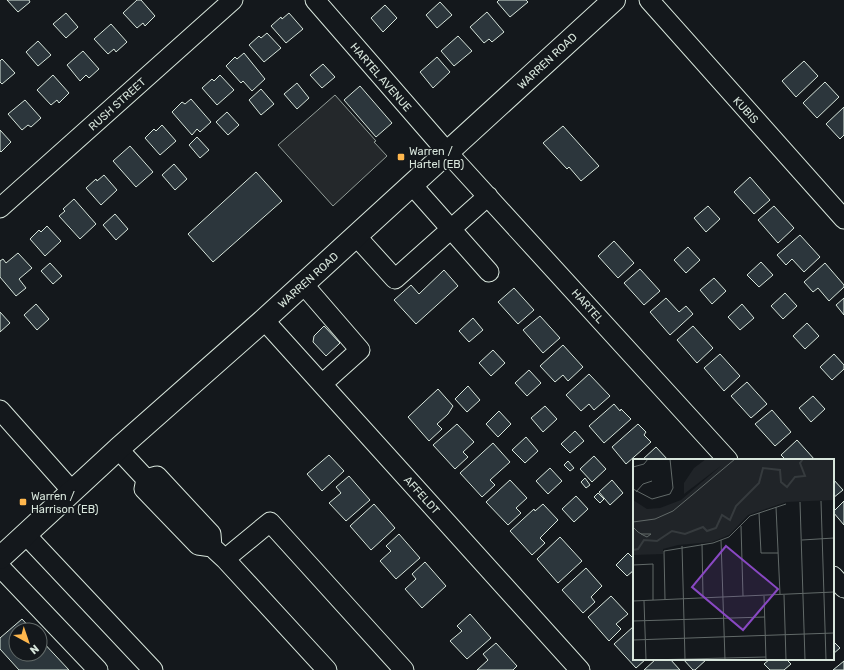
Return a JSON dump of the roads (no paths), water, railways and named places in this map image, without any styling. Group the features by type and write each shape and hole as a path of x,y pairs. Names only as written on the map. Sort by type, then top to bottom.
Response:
{"main road":[{"name":"WARREN ROAD","path":"0,558 118,449 304,284 614,0"}],"street":[{"name":"RUSH STREET","path":"0,208 233,0"},
{"name":"HARTEL AVENUE","path":"315,0 448,153"},
{"name":"KUBIS","path":"649,0 844,219"},
{"name":"HARTEL","path":"448,153 727,459"},
{"path":"412,185 489,272"},
{"path":"356,236 395,279 488,196"},
{"path":"304,284 360,350 322,384"},
{"name":"AFFELDT","path":"264,320 580,670"},
{"path":"0,410 72,491"},
{"path":"118,449 146,479 157,476 211,534 218,553 327,670"},
{"path":"218,553 270,522 404,670"},
{"path":"25,534 153,670"},
{"path":"0,567 98,670"},
{"path":"834,577 844,588"}],"place":[{"name":"Warren / Hartel (EB)","path":"401,157"},
{"name":"Warren / Harrison (EB)","path":"23,502"}]}
